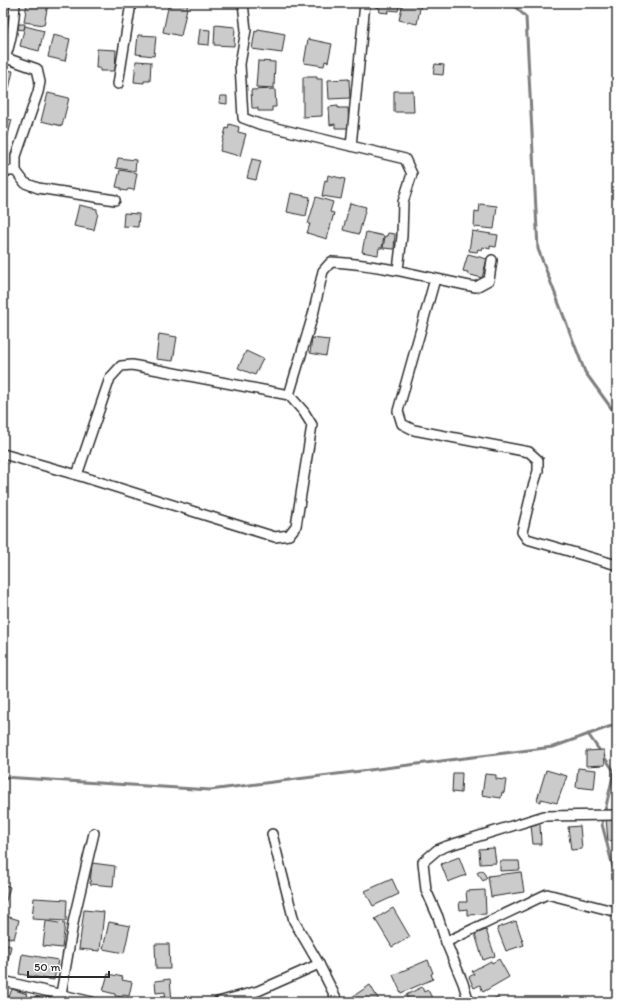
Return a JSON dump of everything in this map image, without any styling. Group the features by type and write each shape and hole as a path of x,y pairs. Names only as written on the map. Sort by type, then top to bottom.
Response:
{"street":[{"path":"15,3 14,25 10,47 4,57 37,69 40,82 16,156 16,171 25,183 38,188 115,200"},
{"path":"118,84 131,3"},
{"path":"243,3 246,30 240,64 243,118 259,124 405,159 412,174 403,202 402,236 398,270"},
{"path":"351,146 365,3"},
{"path":"3,171 16,171"},
{"path":"289,395 313,315 323,271 331,262 348,262 398,270 476,287 489,280 492,260"},
{"path":"435,279 398,411 402,424 414,430 530,452 538,460 538,471 522,532 527,539 617,565"},
{"path":"3,454 78,475 275,537 289,535 296,526 312,425 304,412 289,395 132,365 120,366 110,378 78,475"},
{"path":"469,1002 438,917 426,890 422,862 437,850 447,846 544,816 617,815"},
{"path":"61,994 74,918 94,833"},
{"path":"272,834 294,921 319,964 338,1002"},
{"path":"446,942 547,894 617,912"},
{"path":"218,1002 258,990 319,964"},
{"path":"3,980 92,1002"}],"building":[{"path":"3,3 8,4 7,12 3,11"},
{"path":"27,3 48,4 44,25 24,22"},
{"path":"169,3 188,3 181,36 163,32"},
{"path":"312,3 331,3 331,7 312,7"},
{"path":"375,3 400,3 398,11 389,10 388,13 379,12 380,8 375,7"},
{"path":"403,3 421,3 417,24 399,20"},
{"path":"19,24 25,24 24,30 18,29"},
{"path":"215,25 235,27 234,46 214,45"},
{"path":"25,26 44,31 39,51 20,46"},
{"path":"200,29 210,30 209,45 198,44"},
{"path":"258,29 285,34 282,53 252,49 255,31 257,32"},
{"path":"53,35 70,39 65,61 48,57"},
{"path":"138,35 156,36 154,56 136,54"},
{"path":"308,39 332,44 328,62 325,61 324,66 304,63"},
{"path":"97,49 116,50 115,71 100,71 100,68 96,68"},
{"path":"136,61 151,62 150,81 144,81 144,83 134,82"},
{"path":"258,61 275,62 274,88 256,87"},
{"path":"435,64 444,65 443,75 433,74"},
{"path":"5,70 13,71 9,89 3,88"},
{"path":"303,77 317,77 317,79 322,79 322,116 303,117"},
{"path":"349,79 350,98 329,99 328,80"},
{"path":"275,89 276,107 272,107 272,111 258,111 258,108 252,108 251,90"},
{"path":"394,91 413,91 414,112 394,112"},
{"path":"48,93 69,98 62,126 41,121"},
{"path":"220,96 227,96 227,104 219,103"},
{"path":"338,106 338,108 348,108 349,128 335,128 335,124 330,125 329,107"},
{"path":"3,118 12,120 3,153"},
{"path":"229,124 239,127 238,132 246,134 240,156 220,151 226,128 228,129"},
{"path":"118,158 136,160 135,171 116,168"},
{"path":"252,159 261,161 256,180 247,178"},
{"path":"120,170 137,173 134,190 121,190 121,188 116,187"},
{"path":"328,175 345,179 341,199 322,196 325,180 327,181"},
{"path":"291,193 310,197 306,216 287,212"},
{"path":"316,197 333,202 330,212 334,213 327,239 307,233 310,224 308,224"},
{"path":"350,203 366,207 359,234 343,230"},
{"path":"480,204 497,206 494,229 474,227 475,211 479,212"},
{"path":"79,205 97,209 98,213 94,230 74,226"},
{"path":"124,213 139,214 138,227 123,226"},
{"path":"472,231 498,235 496,247 490,246 490,249 483,247 482,250 478,249 477,252 469,251"},
{"path":"366,232 384,236 382,248 379,248 378,255 362,252"},
{"path":"388,233 395,234 394,249 383,248 385,236 387,236"},
{"path":"468,254 487,259 482,278 467,274 468,272 463,271"},
{"path":"159,334 177,337 173,361 156,359"},
{"path":"312,338 329,340 326,356 310,353"},
{"path":"246,351 263,359 255,375 238,368"},
{"path":"604,750 605,765 586,766 586,751"},
{"path":"578,768 596,770 594,789 576,787"},
{"path":"546,770 567,776 557,803 541,799 541,802 537,800"},
{"path":"453,773 462,773 461,793 452,792"},
{"path":"485,774 496,775 496,779 506,780 504,793 502,792 501,798 482,795"},
{"path":"617,818 617,840 608,841 606,819"},
{"path":"540,824 541,844 533,844 531,825"},
{"path":"580,826 582,849 571,850 568,827"},
{"path":"494,848 496,863 480,864 479,849"},
{"path":"459,857 466,875 448,882 441,864"},
{"path":"500,861 519,861 520,870 500,871"},
{"path":"92,863 115,866 113,886 90,884"},
{"path":"482,870 487,878 483,881 477,873"},
{"path":"521,872 524,892 491,897 488,876"},
{"path":"392,879 399,894 373,906 365,891"},
{"path":"3,884 10,887 4,907 3,907"},
{"path":"485,890 486,914 467,915 467,909 460,910 459,902 467,902 466,891"},
{"path":"34,898 67,900 66,921 32,919"},
{"path":"393,908 410,937 392,947 375,919"},
{"path":"84,910 104,912 100,951 79,949"},
{"path":"3,915 19,920 14,939 3,936"},
{"path":"46,921 65,924 62,948 43,946"},
{"path":"516,921 524,945 506,951 497,928"},
{"path":"109,922 130,926 124,953 103,949"},
{"path":"486,930 495,956 483,960 475,934"},
{"path":"3,944 11,946 7,965 3,964"},
{"path":"155,944 169,944 170,969 156,969"},
{"path":"22,954 58,960 54,980 19,974"},
{"path":"499,959 509,977 483,992 480,985 474,988 469,977 474,974 472,971 491,961 492,963"},
{"path":"428,960 433,973 431,974 433,979 401,993 393,975"},
{"path":"108,974 123,977 122,980 132,982 129,996 115,996 115,994 103,991"},
{"path":"170,979 172,1001 166,1002 165,992 156,993 155,981"},
{"path":"370,985 380,1002 355,1002 352,997"},
{"path":"422,987 424,992 428,990 434,1002 409,1002 406,995"},
{"path":"12,989 27,994 24,1002 7,1002"},
{"path":"35,996 45,1000 44,1002 33,1002"},
{"path":"48,996 58,998 57,1002 46,1001"},
{"path":"498,997 500,1002 485,1002"}],"waterway":[{"path":"511,3 526,17 538,249 585,372 617,416"},
{"path":"3,777 210,790 553,747 617,724"},
{"path":"588,734 614,771 602,824 617,883"}]}
